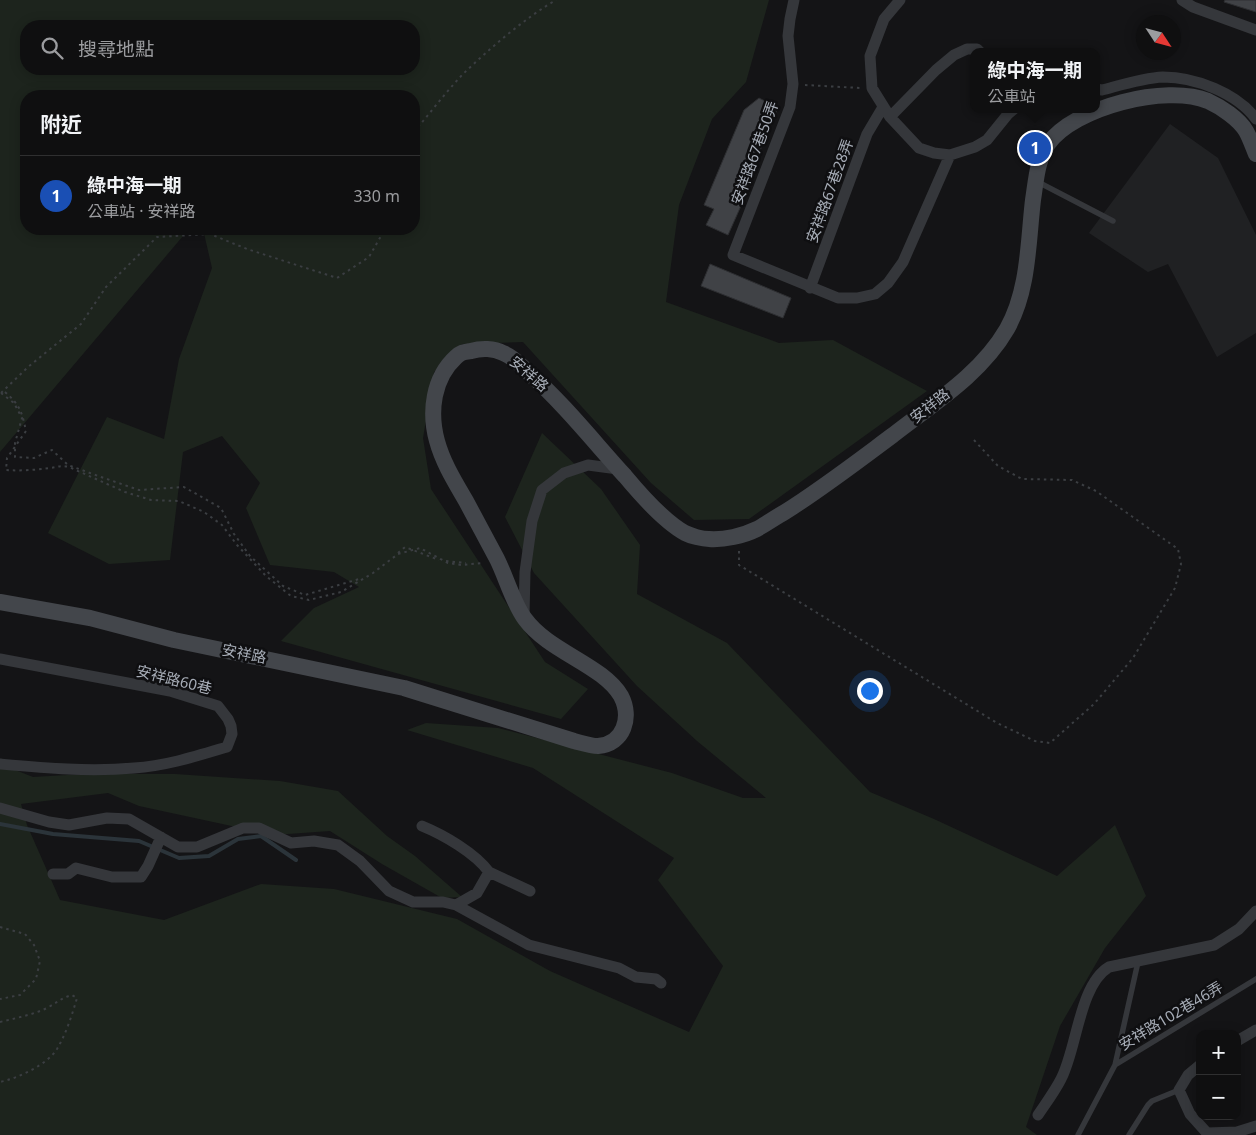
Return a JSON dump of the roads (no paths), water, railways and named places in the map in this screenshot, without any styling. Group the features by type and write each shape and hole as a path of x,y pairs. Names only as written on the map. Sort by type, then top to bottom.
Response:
{"street":[{"name":"安祥路67巷50弄","path":"794,0 788,36 793,84 790,107 733,255 810,288"},
{"path":"900,0 884,18 870,56 872,88 890,117 920,148 934,153 950,155 987,140 1009,113"},
{"path":"1182,0 1193,7 1256,30"},
{"path":"890,117 954,55 970,49"},
{"path":"1100,90 1164,77 1196,81 1217,89 1230,97 1250,111 1256,119"},
{"name":"安祥路","path":"1100,107 1130,99 1159,95 1204,99 1220,107 1246,130 1256,154"},
{"name":"安祥路67巷28弄","path":"810,288 867,134 883,107"},
{"name":"安祥路","path":"0,602 90,618 174,640 404,688 587,745 602,746 613,741 621,732 627,719 627,709 613,685 586,665 550,644 524,618 493,565 446,465 437,441 434,419 434,396 438,381 457,356 463,352 478,349 502,352 517,362 546,388 646,500 686,534 707,540 738,536 756,530 813,494 942,398 977,369 996,347 1011,322 1023,285 1029,250 1036,181 1044,149 1076,114"},
{"path":"810,288 838,298 857,298 875,294 888,283 903,262 950,155"},
{"path":"524,618 525,572 532,521 542,490 564,473 588,465 618,469"},
{"name":"安祥路60巷","path":"0,659 170,691 218,706 228,719 232,734 227,747 190,758 136,768 59,769 0,764"},
{"path":"0,808 49,822 69,825 107,818 129,819 178,847 197,847 243,828 259,828 291,843 314,841 338,845 360,861 389,891 413,902 443,902 456,905 530,945 619,968 636,977 656,979 661,983"},
{"path":"422,826 436,832 481,862 489,872 530,891"},
{"path":"53,874 68,874 76,868 112,877 141,877 161,837"},
{"path":"456,905 476,893 489,872"},
{"path":"1038,1115 1062,1078 1085,1002 1101,972 1110,967 1214,945 1239,929 1256,911"},
{"path":"1241,1039 1256,1030"},
{"path":"1196,1068 1188,1075 1179,1090 1190,1114 1206,1134 1237,1132 1256,1126"}],"lane":[{"path":"1036,181 1113,220"},
{"path":"1115,1065 1138,962"},
{"name":"安祥路102巷46弄","path":"1078,1135 1115,1065 1256,979"},
{"path":"1129,1135 1152,1101 1179,1090"}],"waterway":[{"path":"0,824 53,834 139,841 179,858 209,856 238,839 261,836 296,860"}],"place":[{"name":"綠中海一期","path":"1035,148"}]}
